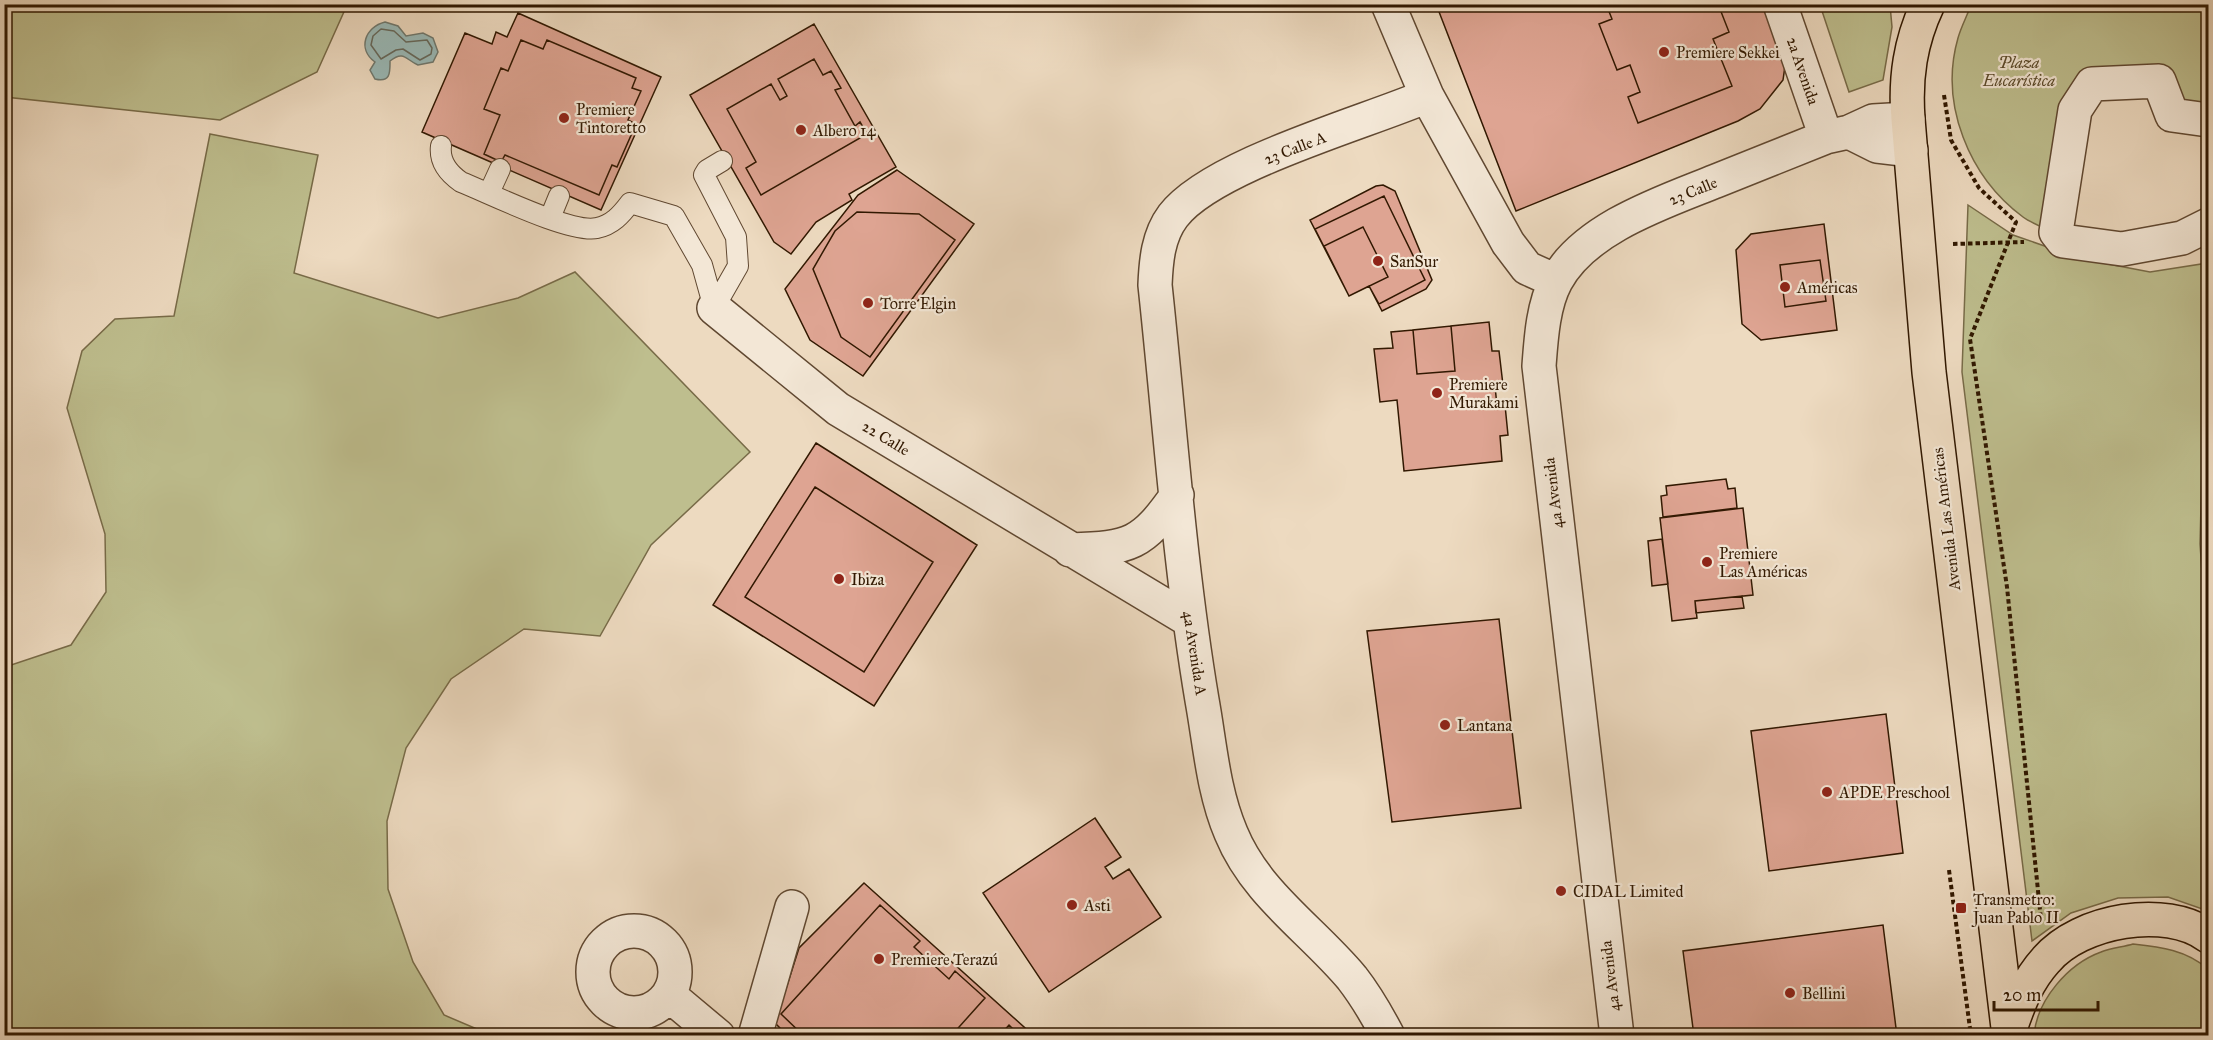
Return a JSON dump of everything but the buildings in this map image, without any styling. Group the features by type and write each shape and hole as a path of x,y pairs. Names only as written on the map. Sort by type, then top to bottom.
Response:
{"main road":[{"path":"1902,4 1906,84"},
{"name":"Avenida Las Américas","path":"1928,4 1915,30 1906,84 1909,134 1932,395 2009,1035"},
{"path":"2009,1035 2022,993 2047,958 2081,933 2122,920 2164,920 2208,936"}],"street":[{"path":"1388,4 1427,96 1517,257 1527,268 1556,281"},
{"name":"2a Avenida","path":"1780,4 1837,134"},
{"path":"2208,120 2172,114 2159,81 2092,84 2075,111 2055,232 2063,241 2122,249 2182,238 2208,225"},
{"name":"23 Calle A","path":"1173,216 1210,186 1254,163 1427,96"},
{"path":"1837,134 1877,146 1909,134"},
{"name":"23 Calle","path":"1556,281 1595,239 1637,213 1837,134"},
{"name":"4a Avenida A","path":"1173,216 1159,243 1155,285 1189,620 1218,792 1230,832 1264,889 1350,976 1371,1003 1388,1035"},
{"name":"4a Avenida","path":"1556,281 1542,334 1539,366 1617,1035"},
{"name":"22 Calle","path":"714,308 838,409 1189,620"},
{"path":"1070,550 1106,549 1127,545 1142,536 1158,521 1177,495"},
{"path":"755,1035 792,907"},
{"path":"669,995 718,1035"}],"lane":[{"path":"441,146 440,155 450,174 461,182 573,226 595,229 609,224 630,203 674,216 702,265 714,308"},
{"path":"714,308 738,266 736,237 704,175 707,170 722,161"},
{"path":"489,193 500,169"},
{"path":"550,218 559,196"}],"path":[{"path":"1906,84 1942,86 1951,140 1979,188 2016,222 1970,339 2007,587 2047,958"},
{"path":"1920,245 2063,241"},
{"path":"1949,870 1971,1035"}],"green space":[{"path":"5,4 347,5 317,72 220,120 5,97"},
{"path":"1820,5 1890,5 1892,27 1883,80 1849,92"},
{"name":"Plaza Eucarística","path":"1971,5 2208,5 2208,116 2175,111 2163,77 2090,80 2051,231 2037,225 2004,201 1987,181 1963,137 1956,113 1953,63 1959,34"},
{"path":"210,134 318,155 294,273 438,318 518,298 575,272 750,452 651,545 600,636 524,629 451,679 406,748 387,821 388,889 413,962 444,1015 491,1035 5,1035 5,667 71,645 106,592 105,534 67,408 82,351 115,319 174,316"},
{"path":"1968,205 2013,235 2082,259 2150,272 2208,263 2208,355 2204,388 2200,544 2208,655 2208,911 2168,897 2118,898 2071,913 2032,941 1962,372"},
{"path":"2133,944 2163,948 2191,957 2208,969 2208,1035 2034,1035 2041,1009 2066,974 2101,952"}],"water":[{"path":"385,22 398,26 406,36 423,33 433,38 438,52 433,62 418,65 399,56 390,61 387,78 375,79 370,70 375,62 366,51 366,39 372,29"}],"place":[{"name":"Premiere Sekkei","path":"1664,52"},
{"name":"Premiere Tintoretto","path":"564,118"},
{"name":"Albero 14","path":"801,130"},
{"name":"SanSur","path":"1378,261"},
{"name":"Américas","path":"1785,287"},
{"name":"Torre Elgin","path":"868,303"},
{"name":"Premiere Murakami","path":"1437,393"},
{"name":"Premiere Las Américas","path":"1707,562"},
{"name":"Ibiza","path":"839,579"},
{"name":"Lantana","path":"1445,725"},
{"name":"APDE Preschool","path":"1827,792"},
{"name":"CIDAL Limited","path":"1561,891"},
{"name":"Asti","path":"1072,905"},
{"name":"Transmetro: Juan Pablo II","path":"1961,908"},
{"name":"Premiere Terazú","path":"879,959"},
{"name":"Bellini","path":"1790,993"}]}
